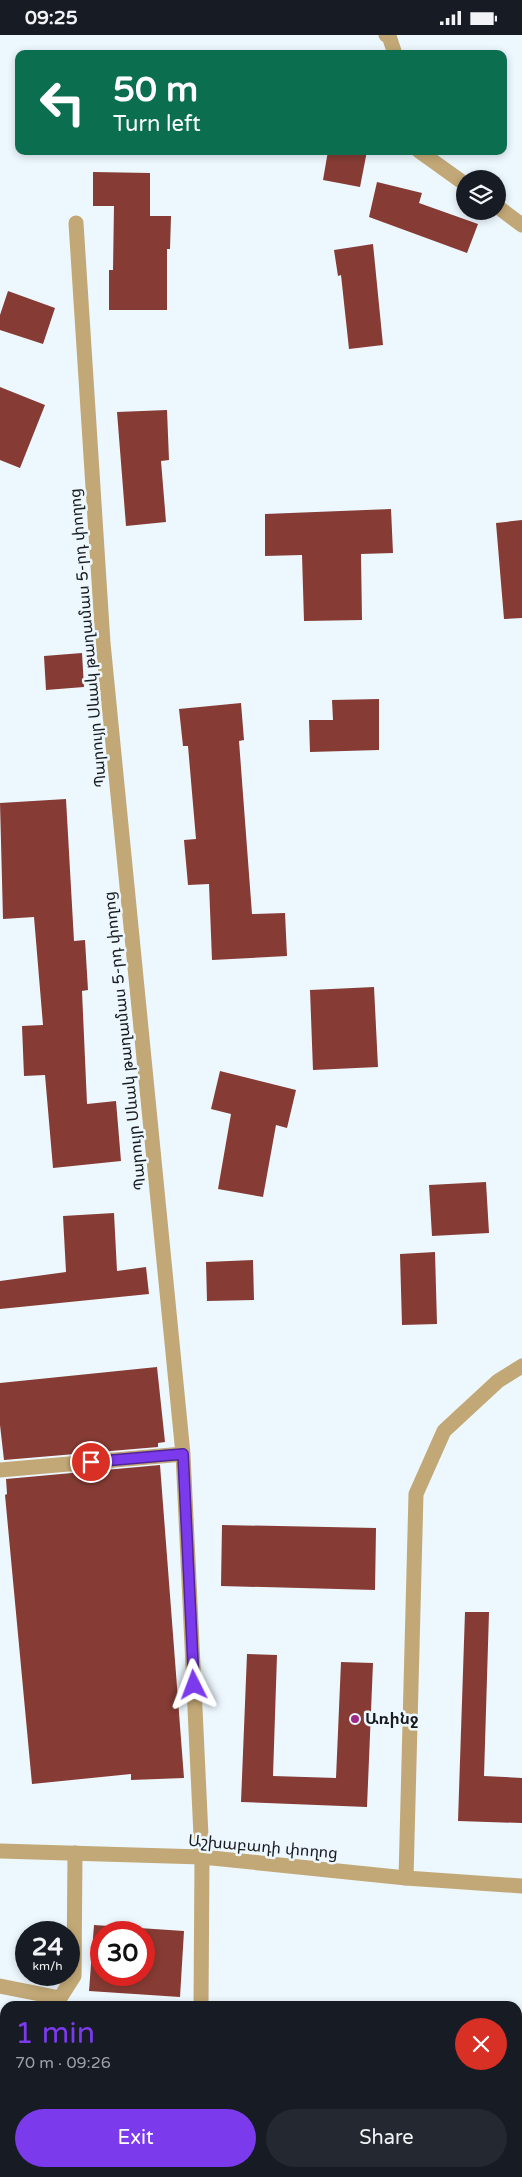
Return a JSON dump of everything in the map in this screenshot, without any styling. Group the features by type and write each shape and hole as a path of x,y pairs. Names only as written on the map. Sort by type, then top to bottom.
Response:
{"street":[{"path":"386,35 389,37 394,50"},
{"path":"425,155 456,178"},
{"path":"506,213 522,225"},
{"name":"Պարույր Սևակ թաղամաս 5-րդ փողոց","path":"76,223 103,643 183,1454 202,1857 201,2001"},
{"path":"406,1878 416,1494 444,1431 498,1381 522,1366"},
{"path":"0,1470 183,1454"},
{"name":"Աշխաբադի փողոց","path":"0,1851 202,1857 406,1878 522,1886"},
{"path":"0,1986 60,1998 74,1976 75,1853"}],"building":[{"path":"327,155 366,155 360,187 323,180"},
{"path":"93,172 150,173 150,216 171,216 170,249 167,249 167,310 109,310 109,270 113,270 114,206 93,206"},
{"path":"377,182 422,193 419,203 456,216 456,220 467,220 478,224 467,253 369,217"},
{"path":"373,244 383,345 349,349 341,275 338,276 334,250"},
{"path":"8,291 55,308 43,344 0,330 0,315"},
{"path":"0,387 45,405 20,468 0,460"},
{"path":"167,410 169,460 161,461 166,522 126,526 117,412"},
{"path":"391,509 393,553 361,554 362,620 304,621 302,555 265,556 265,514"},
{"path":"522,520 522,618 504,619 496,523"},
{"path":"82,653 84,687 46,690 44,656"},
{"path":"379,699 379,750 310,752 309,720 333,720 332,700"},
{"path":"241,703 244,740 239,741 252,914 285,913 287,956 212,960 209,884 188,885 184,840 196,839 188,746 183,746 179,709"},
{"path":"66,799 74,941 85,940 88,990 82,991 87,1104 116,1101 121,1161 53,1168 45,1075 24,1076 22,1026 43,1025 34,917 3,919 0,803"},
{"path":"374,987 378,1067 313,1070 310,990"},
{"path":"220,1071 296,1090 287,1128 276,1125 263,1197 218,1189 231,1114 211,1109"},
{"path":"486,1182 489,1233 432,1236 429,1185"},
{"path":"114,1213 117,1271 146,1267 149,1294 0,1309 0,1281 66,1272 63,1216"},
{"path":"435,1252 437,1324 402,1325 400,1254"},
{"path":"253,1260 254,1300 207,1301 206,1262"},
{"path":"157,1367 165,1442 158,1443 158,1447 4,1460 0,1425 0,1383"},
{"path":"160,1465 184,1778 131,1780 131,1774 32,1784 5,1495 7,1494 6,1479"},
{"path":"222,1525 376,1528 375,1590 221,1586"},
{"path":"465,1612 489,1612 484,1776 522,1778 522,1823 458,1821"},
{"name":"Առինջ","path":"247,1654 277,1655 273,1776 336,1778 341,1662 373,1663 367,1807 241,1802"},
{"path":"155,1929 184,1931 180,1997 89,1991 90,1978 90,1986 155,1986"}],"place":[{"name":"Առինջ","path":"355,1719"}],"route":[{"path":"91,1462 183,1454 194,1685"}]}
